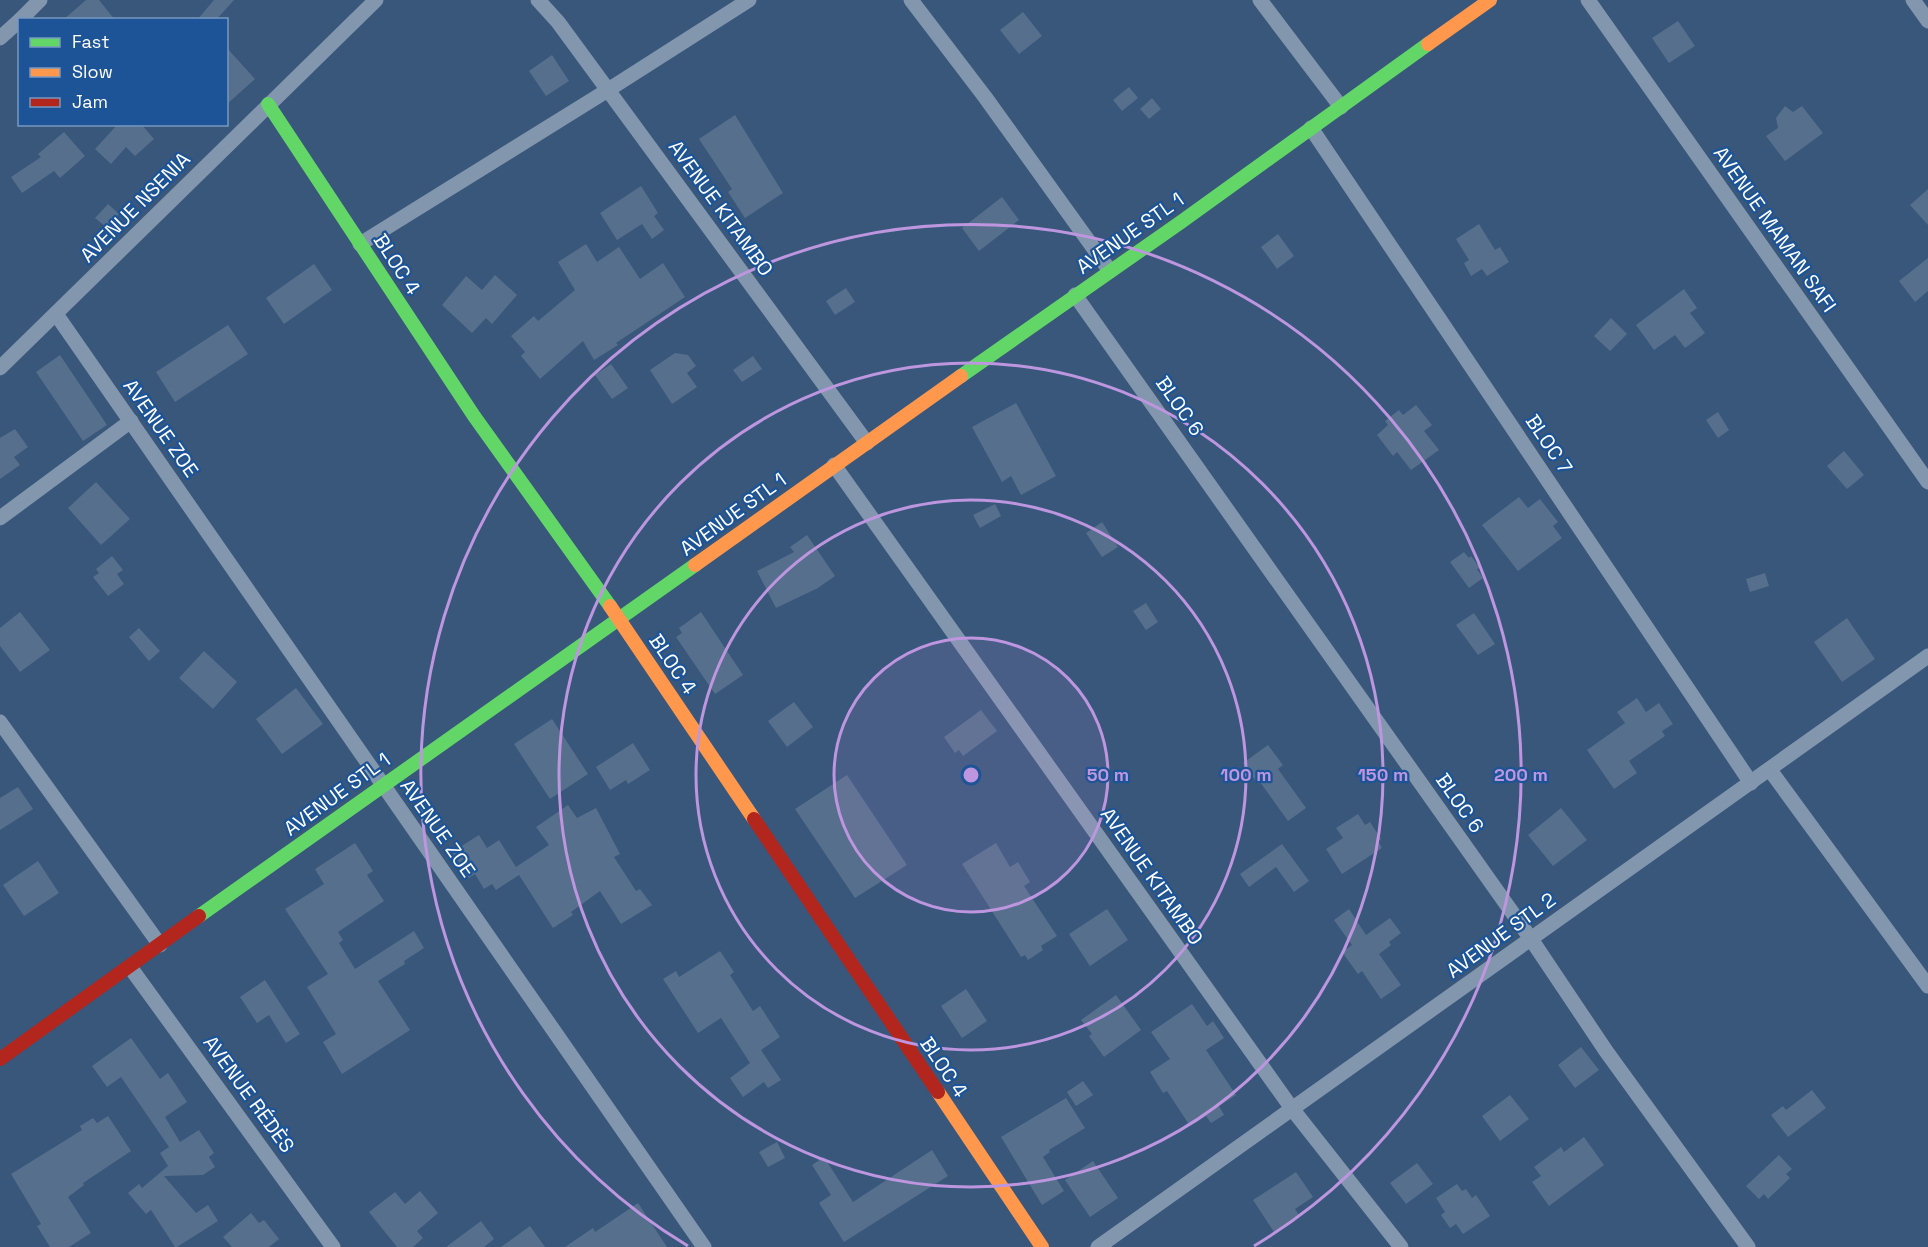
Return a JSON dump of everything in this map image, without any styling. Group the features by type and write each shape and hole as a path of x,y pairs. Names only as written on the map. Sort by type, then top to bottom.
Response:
{"street":[{"path":"22,18 40,0"},
{"name":"AVENUE NSENIA","path":"0,368 376,0"},
{"name":"AVENUE KITAMBO","path":"538,0 558,22 867,443"},
{"path":"360,244 749,0"},
{"path":"911,0 986,97 1110,271"},
{"path":"1260,0 1341,106"},
{"name":"AVENUE STL 1","path":"0,1059 383,785 620,620 834,465 1181,222 1490,0"},
{"name":"AVENUE MAMAN SAFI","path":"1588,0 1928,482"},
{"path":"1913,0 1928,21"},
{"path":"0,38 18,22"},
{"name":"BLOC 4","path":"268,104 474,416 620,620 1042,1247"},
{"name":"BLOC 7","path":"1311,128 1751,783"},
{"name":"BLOC 6","path":"1075,295 1531,939 1606,1051 1748,1247"},
{"name":"AVENUE ZOE","path":"56,314 704,1247"},
{"path":"0,518 131,421"},
{"name":"AVENUE KITAMBO","path":"834,465 1293,1110 1401,1247"},
{"name":"AVENUE STL 2","path":"1098,1247 1928,656"},
{"path":"0,722 160,945"},
{"path":"1770,770 1928,986"},
{"name":"AVENUE RÉDÈS","path":"130,967 333,1247"}],"building":[{"path":"86,0 99,0 113,18 65,18"},
{"path":"214,0 234,0 218,18 199,18"},
{"path":"1023,12 1042,36 1019,54 1000,30"},
{"path":"1678,21 1695,46 1669,63 1652,38"},
{"path":"228,49 255,79 228,103"},
{"path":"552,55 569,81 546,96 529,71"},
{"path":"1129,87 1138,98 1122,111 1113,100"},
{"path":"1152,98 1161,109 1149,119 1140,109"},
{"path":"1785,106 1793,112 1802,106 1823,133 1785,161 1766,136 1778,128 1776,118"},
{"path":"735,115 783,193 745,218 728,192 732,189 699,139"},
{"path":"116,126 143,126 154,139 135,156 126,147 111,164 95,149"},
{"path":"64,132 85,156 60,178 54,171 22,193 11,177 41,157 38,154"},
{"path":"641,186 658,213 654,216 664,230 652,239 642,224 617,240 600,213"},
{"path":"1928,189 1928,225 1910,205"},
{"path":"1002,197 1019,220 979,251 962,228"},
{"path":"108,204 119,214 106,227 95,218"},
{"path":"1479,224 1495,250 1500,247 1509,262 1487,276 1482,269 1471,276 1464,263 1469,260 1456,239"},
{"path":"1278,234 1294,256 1277,269 1261,247"},
{"path":"586,244 597,262 619,247 640,279 663,263 685,297 594,360 583,341 540,379 521,356 525,352 511,336 534,316 538,321 575,290 558,262"},
{"path":"1928,258 1928,291 1915,302 1899,281"},
{"path":"314,264 332,290 284,324 266,298"},
{"path":"495,275 517,295 492,324 486,318 472,333 442,305 466,276 482,290"},
{"path":"846,288 855,302 835,315 826,301"},
{"path":"1684,289 1697,308 1690,313 1705,333 1685,348 1675,335 1654,350 1636,325"},
{"path":"1611,318 1627,334 1610,351 1594,336"},
{"path":"228,325 248,354 175,402 156,372"},
{"path":"675,353 688,355 696,366 687,373 697,387 672,404 650,370"},
{"path":"60,355 107,425 83,441 36,372"},
{"path":"753,356 762,369 742,382 733,370"},
{"path":"611,364 628,388 612,399 595,375"},
{"path":"1016,403 1056,476 1021,495 1011,476 1002,482 972,427"},
{"path":"1416,405 1432,425 1424,431 1439,450 1411,470 1397,452 1393,456 1377,435 1388,425 1385,421 1399,410 1403,415"},
{"path":"1718,412 1729,430 1718,438 1706,420"},
{"path":"15,429 28,447 14,457 20,465 0,479 0,438"},
{"path":"1844,451 1864,475 1847,489 1827,466"},
{"path":"96,482 130,519 101,545 68,508"},
{"path":"1519,497 1528,508 1540,499 1558,522 1553,526 1562,538 1518,571 1482,525"},
{"path":"995,504 1001,516 980,528 973,515"},
{"path":"1102,522 1118,547 1102,557 1086,533"},
{"path":"807,535 835,576 818,588 776,608 757,571 794,552 790,547"},
{"path":"1464,552 1469,558 1471,556 1480,568 1477,569 1483,578 1469,588 1450,562"},
{"path":"112,556 123,570 117,574 124,584 108,596 93,577 99,573 96,569"},
{"path":"1765,573 1769,586 1750,592 1746,579"},
{"path":"1146,603 1158,622 1146,630 1133,611"},
{"path":"20,612 50,650 20,672 0,646 0,628"},
{"path":"701,612 743,675 715,694 676,637 682,633 679,628"},
{"path":"1474,613 1495,644 1478,655 1456,625"},
{"path":"1847,618 1875,659 1842,682 1814,642"},
{"path":"139,628 160,651 149,661 129,637"},
{"path":"204,651 237,682 213,709 179,678"},
{"path":"296,688 323,724 282,754 256,719"},
{"path":"1637,698 1646,712 1659,703 1673,724 1662,731 1665,736 1629,761 1637,773 1614,789 1587,750 1625,723 1617,712"},
{"path":"794,702 813,727 787,747 768,721"},
{"path":"981,710 997,731 963,756 959,750 955,753 944,737"},
{"path":"552,719 588,774 550,799 514,744"},
{"path":"633,743 650,770 628,784 626,780 610,790 596,767"},
{"path":"1268,745 1283,765 1278,769 1306,808 1288,821 1243,763"},
{"path":"847,775 907,865 855,898 795,809"},
{"path":"18,787 33,809 0,830 0,798"},
{"path":"568,805 577,818 596,808 620,854 614,857 636,891 640,889 652,905 621,924 600,891 571,912 573,915 553,928 519,875 496,890 492,884 484,889 475,874 469,878 452,852 479,835 487,848 499,840 516,867 549,845 536,827"},
{"path":"1561,808 1587,840 1553,866 1528,835"},
{"path":"1358,814 1365,825 1370,822 1381,839 1378,841 1382,848 1342,874 1326,849 1343,838 1336,828"},
{"path":"355,843 373,871 367,875 384,901 338,932 343,940 339,943 355,969 414,931 424,948 404,961 405,964 378,981 410,1030 342,1074 323,1042 336,1034 307,987 328,974 285,909 324,884 315,869"},
{"path":"996,843 1010,867 1018,862 1030,882 1024,886 1057,936 1041,946 1043,950 1028,960 1025,955 1021,957 962,864"},
{"path":"1282,844 1309,881 1294,892 1276,867 1249,887 1240,874"},
{"path":"38,861 59,893 24,916 3,885"},
{"path":"1107,909 1128,940 1090,966 1069,934"},
{"path":"1349,909 1366,935 1390,918 1401,933 1379,954 1401,985 1381,999 1362,971 1358,974 1342,952 1352,945 1334,920"},
{"path":"720,951 734,972 730,975 753,1011 760,1006 780,1037 761,1050 781,1080 768,1088 764,1082 743,1097 730,1078 750,1063 721,1018 698,1033 663,979 676,971 679,977"},
{"path":"265,980 300,1034 286,1043 269,1015 257,1023 240,997"},
{"path":"966,989 987,1021 962,1038 941,1006"},
{"path":"1116,995 1141,1030 1104,1057 1089,1036 1092,1034 1081,1020"},
{"path":"1192,1004 1207,1026 1213,1021 1224,1038 1206,1050 1236,1095 1219,1106 1224,1115 1211,1123 1206,1116 1190,1126 1167,1091 1163,1093 1150,1072 1170,1059 1151,1032"},
{"path":"131,1038 160,1079 168,1073 187,1102 165,1117 180,1142 199,1130 214,1153 209,1157 215,1167 203,1175 164,1176 196,1213 208,1205 218,1221 177,1247 151,1210 146,1214 128,1193 139,1184 142,1188 168,1166 160,1153 169,1147 121,1077 107,1087 92,1066"},
{"path":"1581,1047 1599,1070 1575,1088 1558,1065"},
{"path":"1083,1081 1093,1095 1076,1106 1067,1092"},
{"path":"1812,1090 1826,1108 1788,1137 1771,1115 1783,1106 1786,1110"},
{"path":"1510,1095 1529,1119 1500,1141 1482,1116"},
{"path":"1066,1098 1085,1128 1049,1150 1050,1152 1043,1157 1064,1191 1042,1205 1001,1137"},
{"path":"108,1116 131,1151 83,1183 84,1185 68,1197 91,1233 69,1247 50,1247 37,1226 41,1224 11,1174 82,1130 80,1126 93,1118 97,1123"},
{"path":"1584,1137 1604,1165 1549,1206 1532,1182 1541,1176 1534,1167 1561,1147 1564,1152"},
{"path":"777,1142 785,1158 768,1167 759,1152"},
{"path":"932,1150 948,1176 844,1242 819,1203 831,1195 812,1165 824,1157 853,1202"},
{"path":"1779,1155 1792,1169 1786,1174 1790,1178 1768,1199 1764,1194 1759,1199 1746,1186"},
{"path":"1093,1161 1118,1198 1090,1217 1065,1180"},
{"path":"1417,1163 1433,1184 1406,1204 1390,1183"},
{"path":"1296,1172 1313,1197 1295,1209 1299,1215 1274,1232 1253,1200"},
{"path":"1457,1184 1462,1191 1466,1189 1472,1198 1476,1195 1490,1216 1463,1234 1456,1224 1450,1228 1441,1215 1445,1212 1436,1198"},
{"path":"420,1191 438,1213 417,1231 423,1238 413,1247 397,1247 369,1212 395,1192 405,1204"},
{"path":"638,1203 667,1247 565,1247 593,1228 595,1232"},
{"path":"251,1213 259,1223 264,1220 279,1239 269,1247 232,1247 223,1237"},
{"path":"481,1221 494,1239 484,1247 446,1247"},
{"path":"530,1226 545,1247 501,1247"}],"traffic: fast":[{"path":"961,376 1181,222 1428,44"},
{"path":"268,104 474,416 610,606"},
{"path":"199,916 695,565"}],"traffic: slow":[{"path":"1428,44 1490,0"},
{"path":"695,565 961,376"},
{"path":"610,606 754,819"},
{"path":"938,1092 1042,1247"}],"traffic: jam":[{"path":"754,819 938,1092"},
{"path":"0,1059 199,916"}]}
